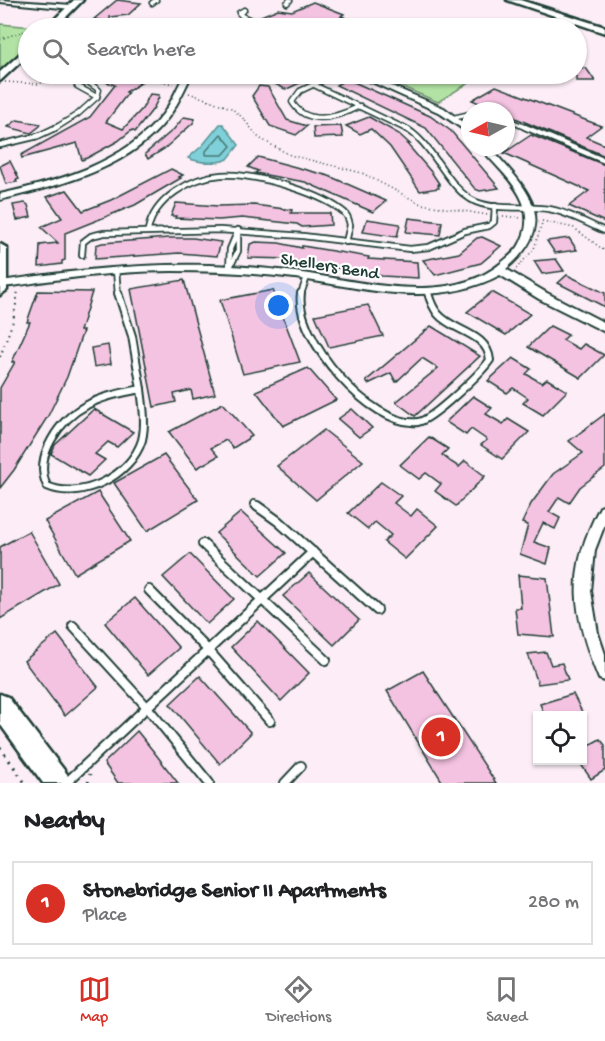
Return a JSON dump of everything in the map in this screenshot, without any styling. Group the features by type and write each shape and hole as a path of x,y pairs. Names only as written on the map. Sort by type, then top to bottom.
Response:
{"main road":[{"path":"511,0 567,18"},
{"path":"60,18 76,3"},
{"path":"587,24 605,30"},
{"path":"1,80 18,61"},
{"path":"0,248 1,287"},
{"path":"0,705 58,783"}],"street":[{"path":"0,0 76,3"},
{"path":"0,197 51,184 120,154 153,130 164,118 183,84"},
{"path":"382,84 432,105 461,125"},
{"path":"492,156 515,183 529,207 533,220"},
{"name":"Shellers Bend","path":"1,287 116,270 192,267 307,277 390,290 427,291 461,286 500,270 526,243 533,220"},
{"path":"500,270 543,296 605,328"},
{"path":"605,511 589,544 584,566 583,588 591,638 605,673"}],"lane":[{"path":"244,10 239,13 246,18"},
{"path":"250,18 256,15"},
{"path":"79,84 77,85 79,88 97,97"},
{"path":"0,146 38,136 54,129 88,107 97,97 99,90 92,84"},
{"path":"360,106 343,115 332,117 304,114 296,108 293,98 314,85 360,106 411,131 462,192 476,202 495,206 558,211 605,231"},
{"path":"453,118 461,116"},
{"path":"515,123 605,161"},
{"path":"148,230 151,214 162,201 203,177 233,174 297,191 342,210 351,225 346,242"},
{"path":"82,255 83,242 90,236 148,230 238,230 398,249 420,249 465,231 489,226 494,222 495,206"},
{"path":"229,269 235,260 240,240 238,230"},
{"path":"116,270 116,291 132,337 141,388 145,412 145,433 139,450 125,466 104,481 85,490 69,492 47,486 41,467 44,455 58,429 68,417 77,409 106,396 141,388"},
{"path":"307,277 301,303 320,351 344,381 390,418 400,422 417,422 430,417 490,360 489,350 481,342 438,315 427,291"},
{"path":"254,504 313,552 377,610"},
{"path":"203,544 326,660"},
{"path":"66,783 313,552"},
{"path":"149,590 208,650 270,721"},
{"path":"73,626 147,707 209,783"},
{"path":"285,783 301,766"}],"path":[{"path":"0,39 18,33"},
{"path":"1,80 18,82"},
{"path":"168,84 181,87 231,108 260,138 290,154 362,173 421,204 574,228 605,251"},
{"path":"0,357 13,321 19,297 17,289 22,288"},
{"path":"0,747 25,783"}],"green space":[{"path":"0,24 18,26 18,54 0,71"},
{"path":"396,84 467,84 438,102"}],"water":[{"path":"220,124 223,124 239,145 228,159 208,162 188,158 202,146"}],"building":[{"path":"117,0 141,3 128,15 95,18"},
{"path":"313,2 344,14 341,16 344,17 256,18 278,9 292,11"},
{"path":"587,69 595,81 587,81"},
{"path":"112,84 139,84 126,92 128,93 106,122 123,129 142,109 150,94 159,95 153,109 135,132 132,130 118,141 82,160 77,143 22,158 21,155 90,117 115,85"},
{"path":"275,84 298,84 289,88 285,89"},
{"path":"358,84 430,116 451,131 461,143 461,156 472,156 499,188 480,191 475,189 426,128 336,85"},
{"path":"259,86 268,87 287,120 307,126 296,135 270,126 252,96"},
{"path":"496,86 601,126 586,137 605,145 605,156 515,118 515,102 472,100"},
{"path":"184,117 195,119 164,149 148,159 145,154 174,129"},
{"path":"369,117 399,134 410,144 407,144 432,173 440,185 438,185 439,188 420,191 390,147 371,129 360,134 346,126"},
{"path":"17,120 41,124 31,133 8,127"},
{"path":"341,126 343,137 314,138 313,127"},
{"path":"531,135 605,165 605,222 569,206 589,191 511,156 515,156 515,146"},
{"path":"258,157 329,176 386,201 373,212 305,182 255,173 258,171 248,167"},
{"path":"10,161 19,179 16,180 17,182 6,184 0,166"},
{"path":"171,169 183,175 179,177 181,178 135,205 65,233 65,260 62,264 39,267 40,245 58,243 41,227 62,218 47,197 67,190 83,211 111,200"},
{"path":"25,203 28,205 31,217 17,220 13,205"},
{"path":"176,203 218,206 254,205 292,210 291,213 330,213 331,225 302,227 297,224 242,218 219,220 175,218 176,216 171,216"},
{"path":"409,218 442,222 440,235 406,232"},
{"path":"367,219 400,224 397,237 363,232"},
{"path":"482,237 501,246 481,263 435,275 423,260 459,253 477,238"},
{"path":"193,238 221,242 217,256 179,253 95,259 96,245 102,243"},
{"path":"569,238 577,250 555,253 547,241"},
{"path":"279,243 302,248 302,246 369,257 368,259 417,262 418,278 382,276 292,259 248,258 250,244"},
{"path":"556,259 564,271 542,274 534,261"},
{"path":"567,275 605,293 605,307 558,283"},
{"path":"184,280 215,394 193,399 191,390 174,394 176,402 154,407 131,289"},
{"path":"273,290 300,362 243,374 220,300"},
{"path":"38,291 92,292 80,331 83,331 67,377 48,416 0,488 0,388 15,362 12,362 30,322 27,322"},
{"path":"492,292 530,314 506,335 467,312"},
{"path":"368,305 383,336 329,347 315,315"},
{"path":"431,326 480,356 415,416 396,402 438,368 422,358 396,382 391,373 368,384 366,381"},
{"path":"550,326 568,335 563,340 579,349 584,344 604,355 581,378 528,347"},
{"path":"108,345 111,364 94,367 91,348"},
{"path":"513,358 531,369 526,374 542,383 547,379 567,391 543,415 523,403 528,398 513,388 507,393 488,381"},
{"path":"308,368 336,400 283,426 256,391"},
{"path":"473,396 492,408 486,414 503,424 508,419 529,432 502,459 481,445 487,440 471,429 466,435 446,422"},
{"path":"223,403 252,436 233,448 226,440 211,448 218,456 197,468 169,432"},
{"path":"94,409 133,432 117,447 108,442 95,454 105,460 88,476 51,454 55,445"},
{"path":"352,409 372,428 359,437 338,419"},
{"path":"605,414 605,468 580,487 569,503 559,497 549,512 560,518 555,529 543,523 534,542 551,548 547,564 520,554 528,525 522,523 531,504 553,474 583,453 569,441"},
{"path":"324,430 363,461 316,500 277,466"},
{"path":"429,437 448,449 442,455 451,462 459,467 465,461 485,476 456,506 435,491 441,484 426,473 419,479 400,465"},
{"path":"164,455 198,500 147,531 114,483"},
{"path":"381,482 401,496 394,503 403,510 411,516 417,509 438,526 405,559 384,542 391,535 375,522 368,529 348,513"},
{"path":"98,492 130,541 75,574 45,521"},
{"path":"241,512 286,553 260,576 216,533"},
{"path":"29,531 59,584 0,619 0,547"},
{"path":"190,554 234,599 207,624 163,577"},
{"path":"309,573 359,620 334,645 283,596"},
{"path":"518,575 547,578 554,637 518,634 515,608 521,608"},
{"path":"135,598 179,648 148,675 105,623"},
{"path":"258,621 309,673 281,701 231,647"},
{"path":"57,634 98,687 65,716 24,661"},
{"path":"546,652 551,665 562,663 568,680 538,684 528,654"},
{"path":"423,671 496,783 443,783 387,691"},
{"path":"200,676 251,733 220,764 170,704"},
{"path":"573,694 582,711 543,711 540,704"},
{"path":"137,731 178,783 118,783 104,763"},
{"path":"600,739 605,745 605,770 591,779 581,765 587,765 587,746"}],"place":[{"name":"Stonebridge Senior II Apartments","path":"441,737"}]}
